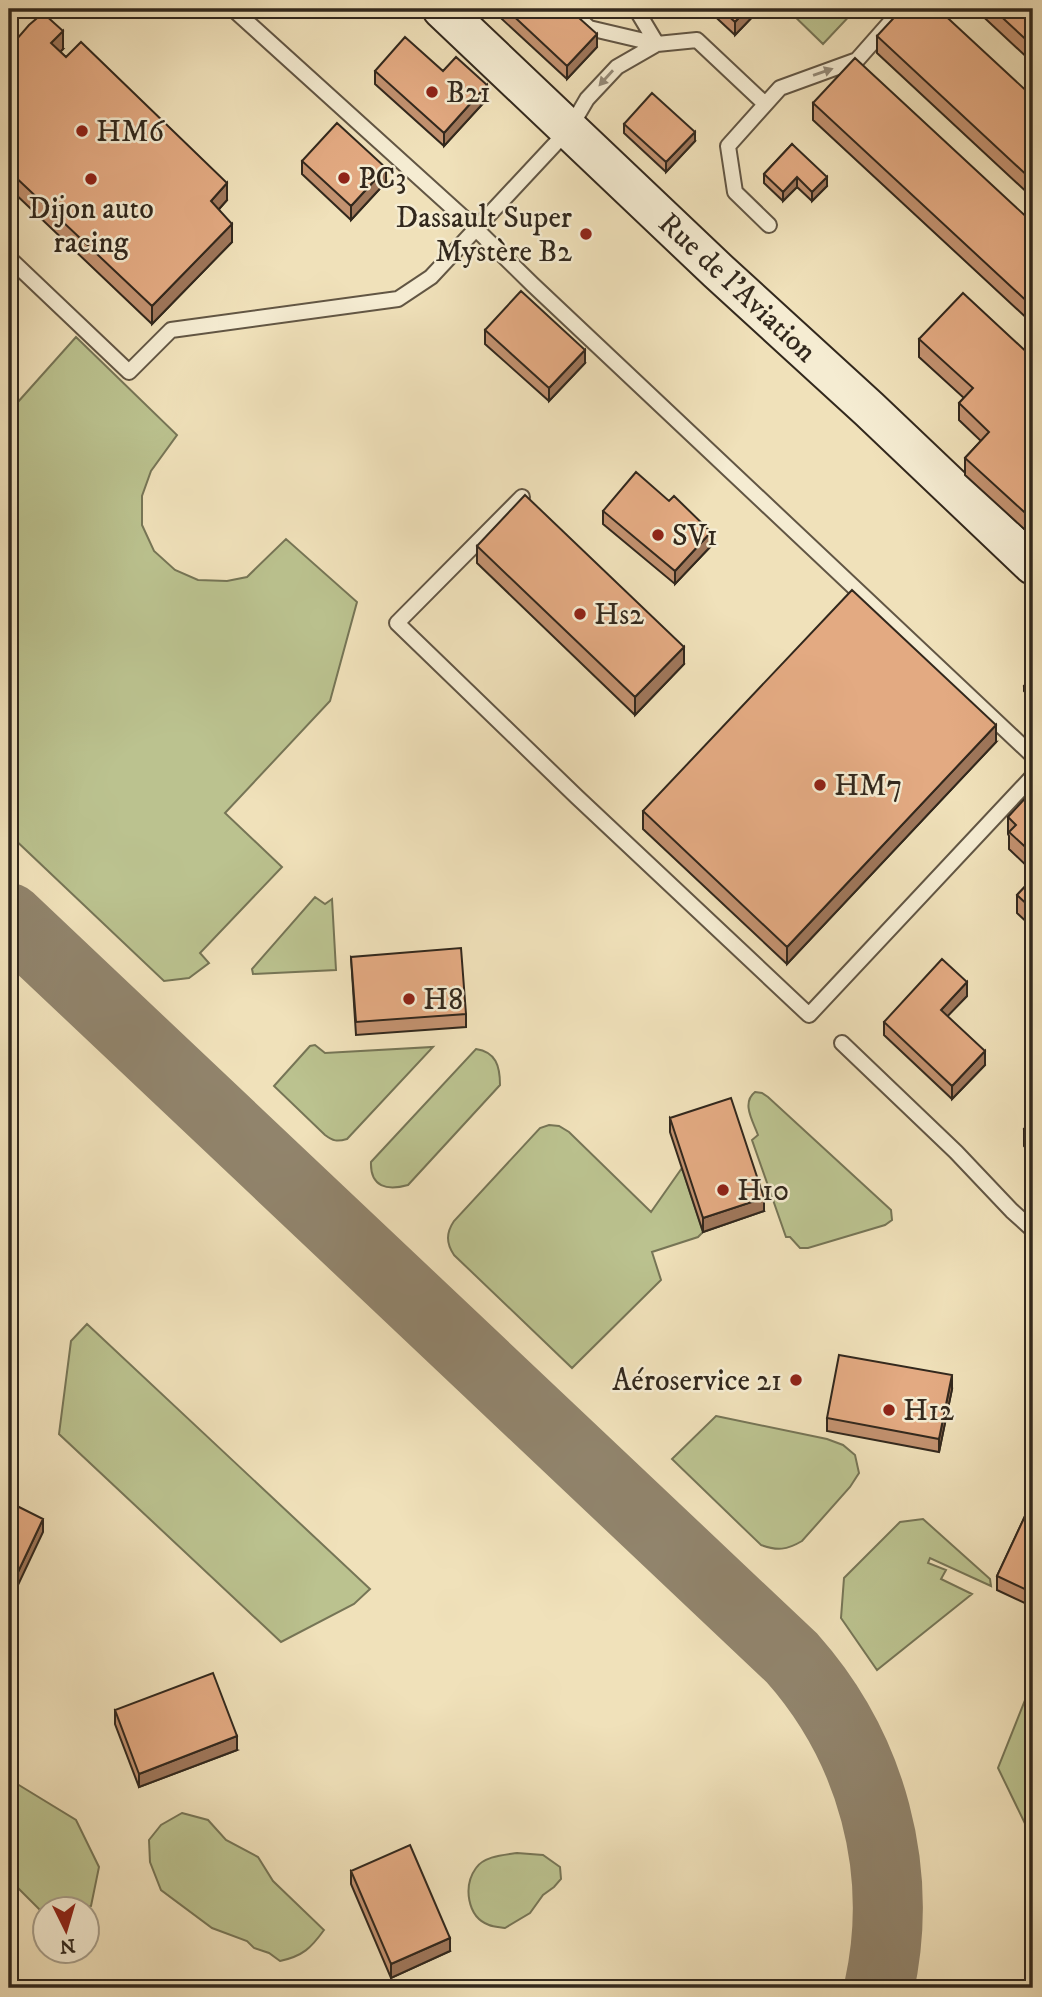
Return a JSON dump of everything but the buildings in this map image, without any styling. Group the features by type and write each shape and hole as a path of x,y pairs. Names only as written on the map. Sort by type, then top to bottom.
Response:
{"street":[{"name":"Rue de l'Aviation","path":"442,9 1033,565"}],"lane":[{"path":"233,9 476,229 1033,756"},
{"path":"568,9 589,28 657,44 696,40 765,104"},
{"path":"636,9 657,44"},
{"path":"769,225 735,192 729,146 780,88 857,60 902,9"},
{"path":"9,258 129,372 171,330 398,299 431,277 570,128 587,99 617,67 657,44"},
{"path":"522,497 397,623 809,1016 1033,776"},
{"path":"842,1043 1033,1230"}],"green space":[{"path":"787,9 856,9 823,44"},
{"path":"76,337 177,435 151,471 142,496 142,525 154,551 175,570 198,580 227,581 247,577 286,539 357,602 330,701 225,813 282,867 200,953 209,963 189,978 164,981 9,834 9,412"},
{"path":"315,897 325,904 332,899 336,970 253,974 252,969"},
{"path":"315,1045 325,1053 433,1047 347,1139 338,1141 325,1135 274,1086 310,1046"},
{"path":"476,1049 488,1053 495,1061 500,1085 408,1185 381,1185 373,1177 371,1162"},
{"path":"755,1092 768,1097 891,1210 892,1220 885,1225 808,1248 800,1248 790,1237 786,1237 752,1140 758,1135 748,1107"},
{"path":"559,1126 569,1132 651,1212 682,1168 703,1232 698,1237 652,1252 661,1280 572,1368 454,1255 448,1242 448,1234 454,1221 540,1128"},
{"path":"87,1324 370,1589 354,1604 281,1642 59,1434 71,1341"},
{"path":"716,1416 827,1439 843,1445 855,1455 859,1473 802,1541 782,1549 761,1545 672,1459"},
{"path":"923,1519 990,1579 991,1586 930,1558 928,1563 946,1570 941,1579 972,1594 877,1670 841,1618 844,1578 900,1522"},
{"path":"1033,1680 1033,1840 998,1768"},
{"path":"9,1779 76,1820 99,1867 93,1896 32,1896 32,1902 9,1879"},
{"path":"182,1813 208,1820 226,1840 258,1857 273,1881 324,1930 310,1946 295,1957 280,1961 269,1953 254,1948 247,1941 212,1928 161,1890 150,1862 149,1840 161,1825"},
{"path":"517,1853 543,1855 560,1867 561,1879 543,1895 530,1913 505,1928 489,1925 476,1915 469,1900 472,1875 484,1861"}],"taxiway":[{"path":"9,918 792,1658 820,1693 843,1731 862,1771 875,1812 884,1855 888,1899 886,1944 879,1988"}],"place":[{"name":"B21","path":"432,92"},
{"name":"HM6","path":"82,131"},
{"name":"PC3","path":"344,178"},
{"name":"Dijon auto racing","path":"91,179"},
{"name":"Dassault Super Mystère B2","path":"586,234"},
{"name":"SV1","path":"658,535"},
{"name":"Hs2","path":"580,614"},
{"name":"HM7","path":"820,785"},
{"name":"H8","path":"409,999"},
{"name":"H10","path":"723,1190"},
{"name":"Aéroservice 21","path":"796,1380"},
{"name":"H12","path":"889,1410"}]}
